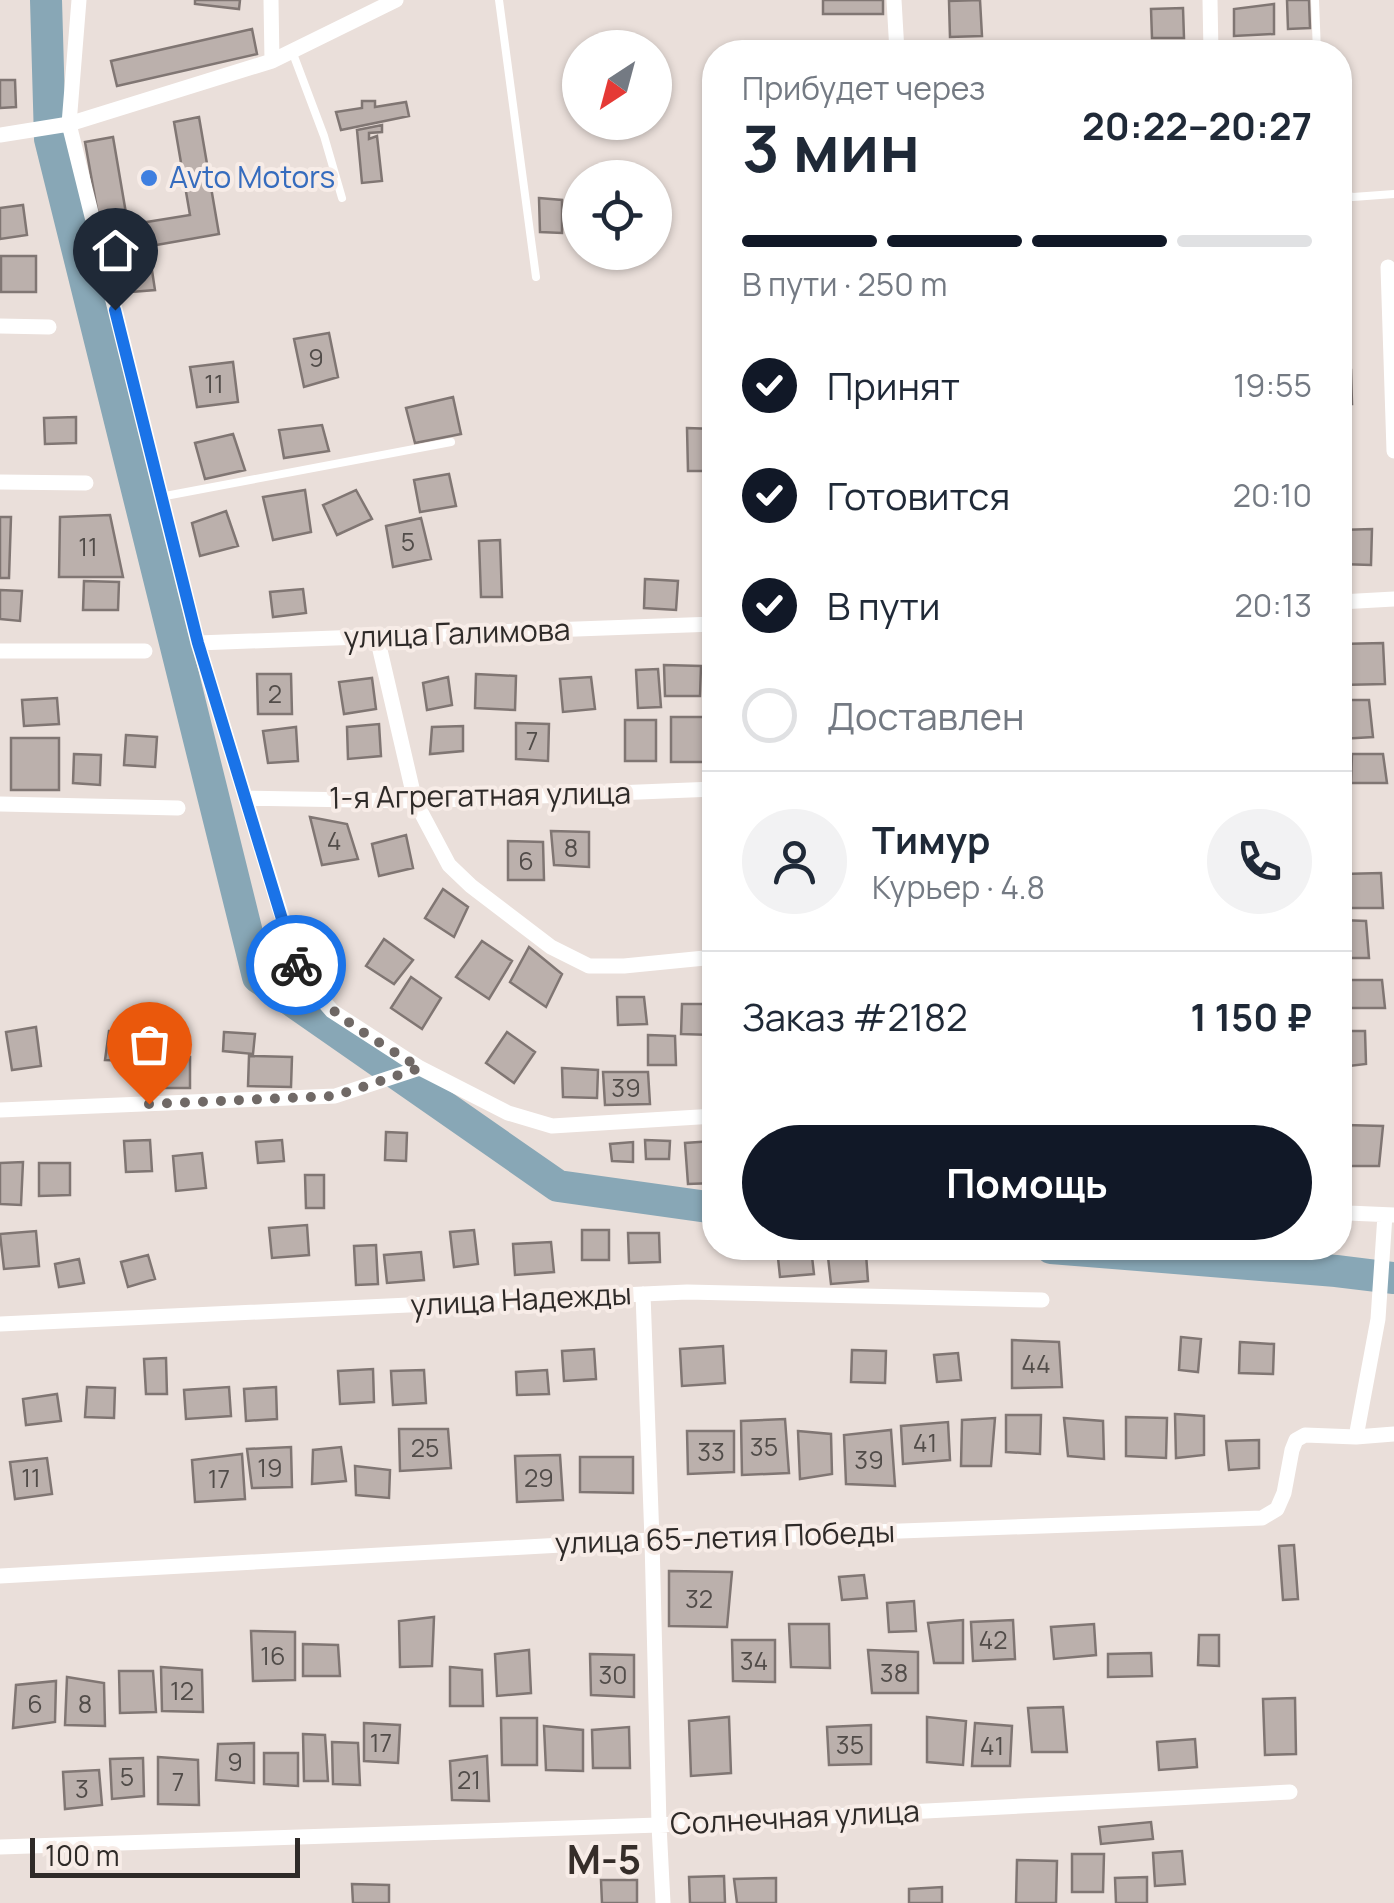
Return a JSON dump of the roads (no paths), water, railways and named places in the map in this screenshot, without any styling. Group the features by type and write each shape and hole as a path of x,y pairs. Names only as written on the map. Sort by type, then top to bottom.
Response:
{"street":[{"path":"79,0 64,125 198,643 299,973 332,1011 420,1068 508,1113 552,1126 702,1117"},
{"path":"270,0 272,60"},
{"path":"0,134 64,125 272,60 396,0"},
{"path":"894,0 896,40"},
{"path":"1210,0 1211,40"},
{"path":"1388,267 1394,451"},
{"path":"0,326 49,327"},
{"path":"0,482 86,483"},
{"path":"1352,601 1394,598"},
{"name":"улица Галимова","path":"198,643 702,624"},
{"path":"377,636 415,801 449,865 551,947 589,966 702,957"},
{"path":"0,651 145,651"},
{"name":"1-я Агрегатная улица","path":"246,798 415,801 702,790"},
{"path":"0,804 178,808"},
{"path":"0,1110 335,1096 420,1068"},
{"path":"1352,1213 1389,1215 1378,1319 1356,1436"},
{"name":"улица Надежды","path":"0,1324 687,1292 1042,1300"},
{"path":"643,1294 663,1903"},
{"name":"улица 65-летия Победы","path":"0,1576 652,1540 1262,1518 1277,1509 1296,1440 1306,1435 1394,1434"},
{"name":"Солнечная улица","path":"0,1847 659,1825 1290,1792"}],"lane":[{"path":"499,0 536,277"},
{"path":"1315,0 1317,40"},
{"path":"292,51 342,198"},
{"path":"1352,197 1394,194"},
{"path":"160,497 451,442"}],"waterway":[{"path":"46,0 50,139 258,977 558,1186 702,1206"},
{"path":"1200,1260 1394,1278"}],"place":[{"name":"Avto Motors","path":"149,178"}],"district":[{"name":"М-5","path":"604,1860"}]}
